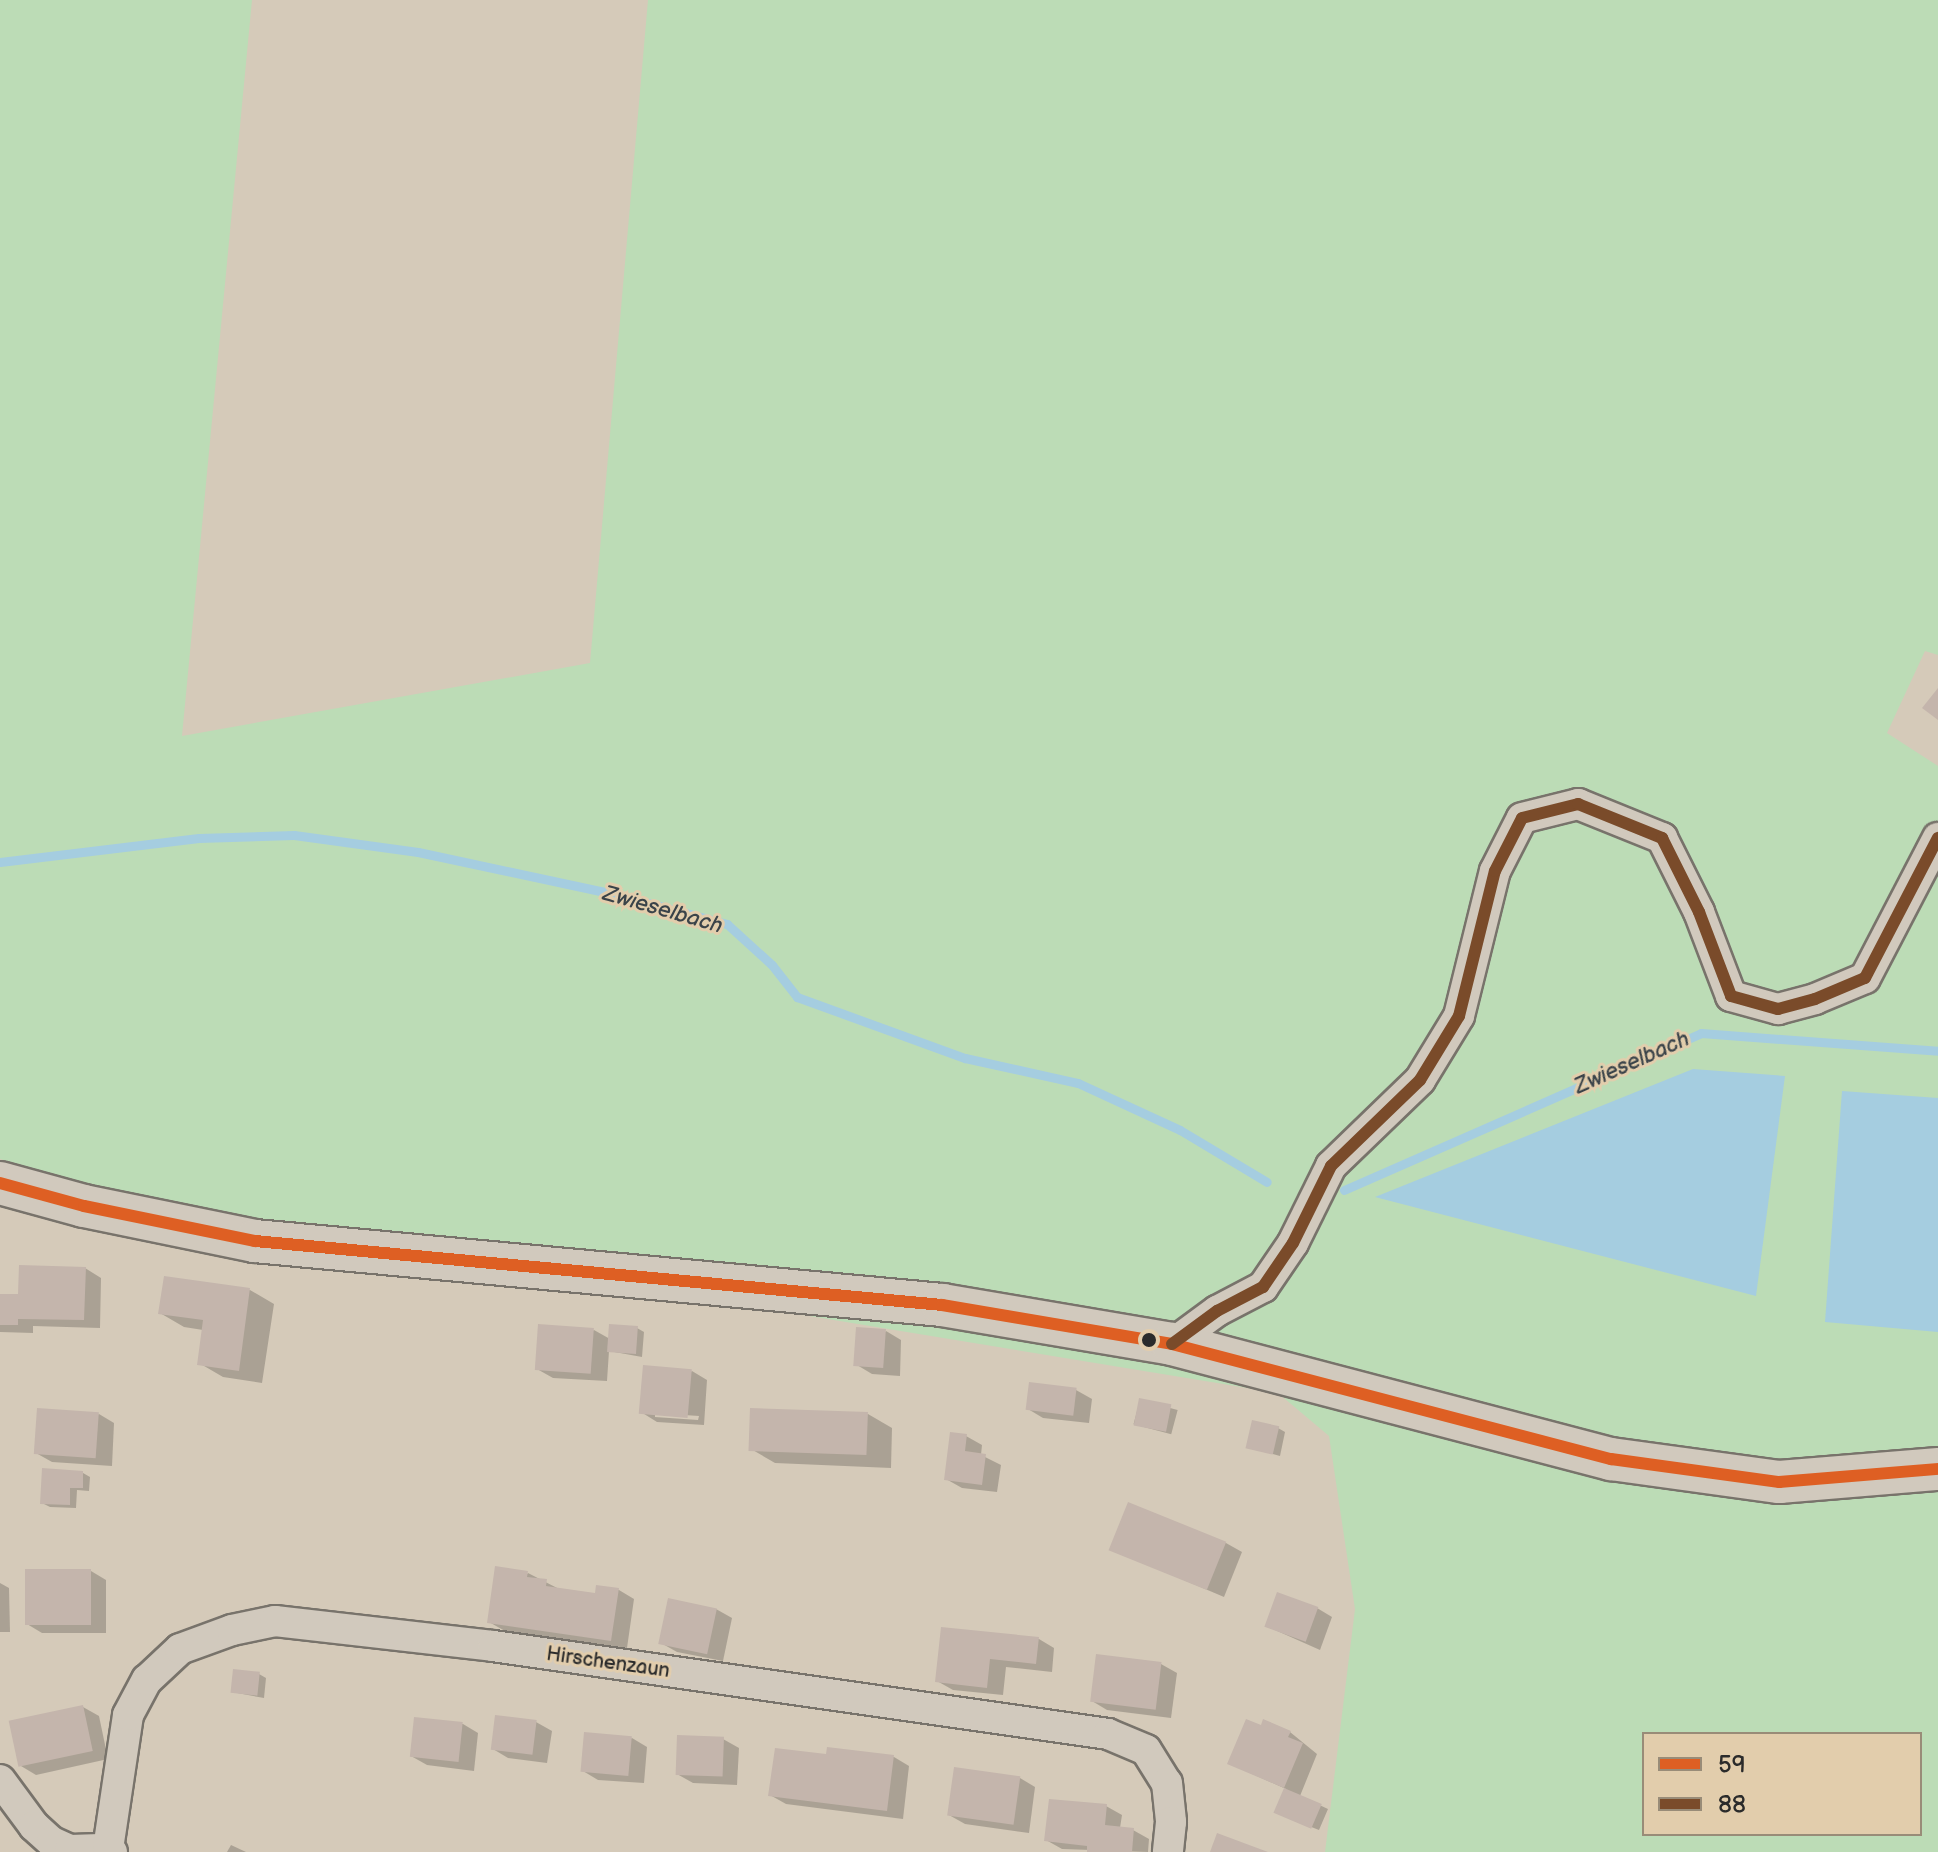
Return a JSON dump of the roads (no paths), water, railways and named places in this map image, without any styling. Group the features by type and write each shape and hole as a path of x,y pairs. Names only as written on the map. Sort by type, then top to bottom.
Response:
{"street":[{"path":"1172,1344 1217,1311 1263,1287 1293,1243 1331,1166 1420,1080 1459,1016 1495,871 1522,818 1578,804 1662,838 1699,912 1731,996 1778,1009 1815,999 1865,978 1938,838"},
{"path":"0,1183 84,1206 255,1241 942,1305 1172,1344 1611,1459 1779,1482 1938,1469"},
{"name":"Hirschenzaun","path":"110,1850 128,1715 147,1680 180,1649 232,1630 275,1621 493,1646 1108,1734 1146,1750 1167,1783 1171,1822 1168,1852"},
{"path":"0,1780 34,1826 52,1842 70,1850 110,1850"}],"water":[{"path":"1693,1069 1785,1076 1756,1296 1375,1197"},
{"path":"1842,1091 1938,1098 1938,1332 1825,1322"}],"waterway":[{"name":"Zwieselbach","path":"0,862 199,838 294,835 418,852 623,896 727,924 772,965 797,997 965,1058 1078,1083 1180,1130 1267,1182"},
{"name":"Zwieselbach","path":"1344,1190 1701,1033 1938,1051"}]}
